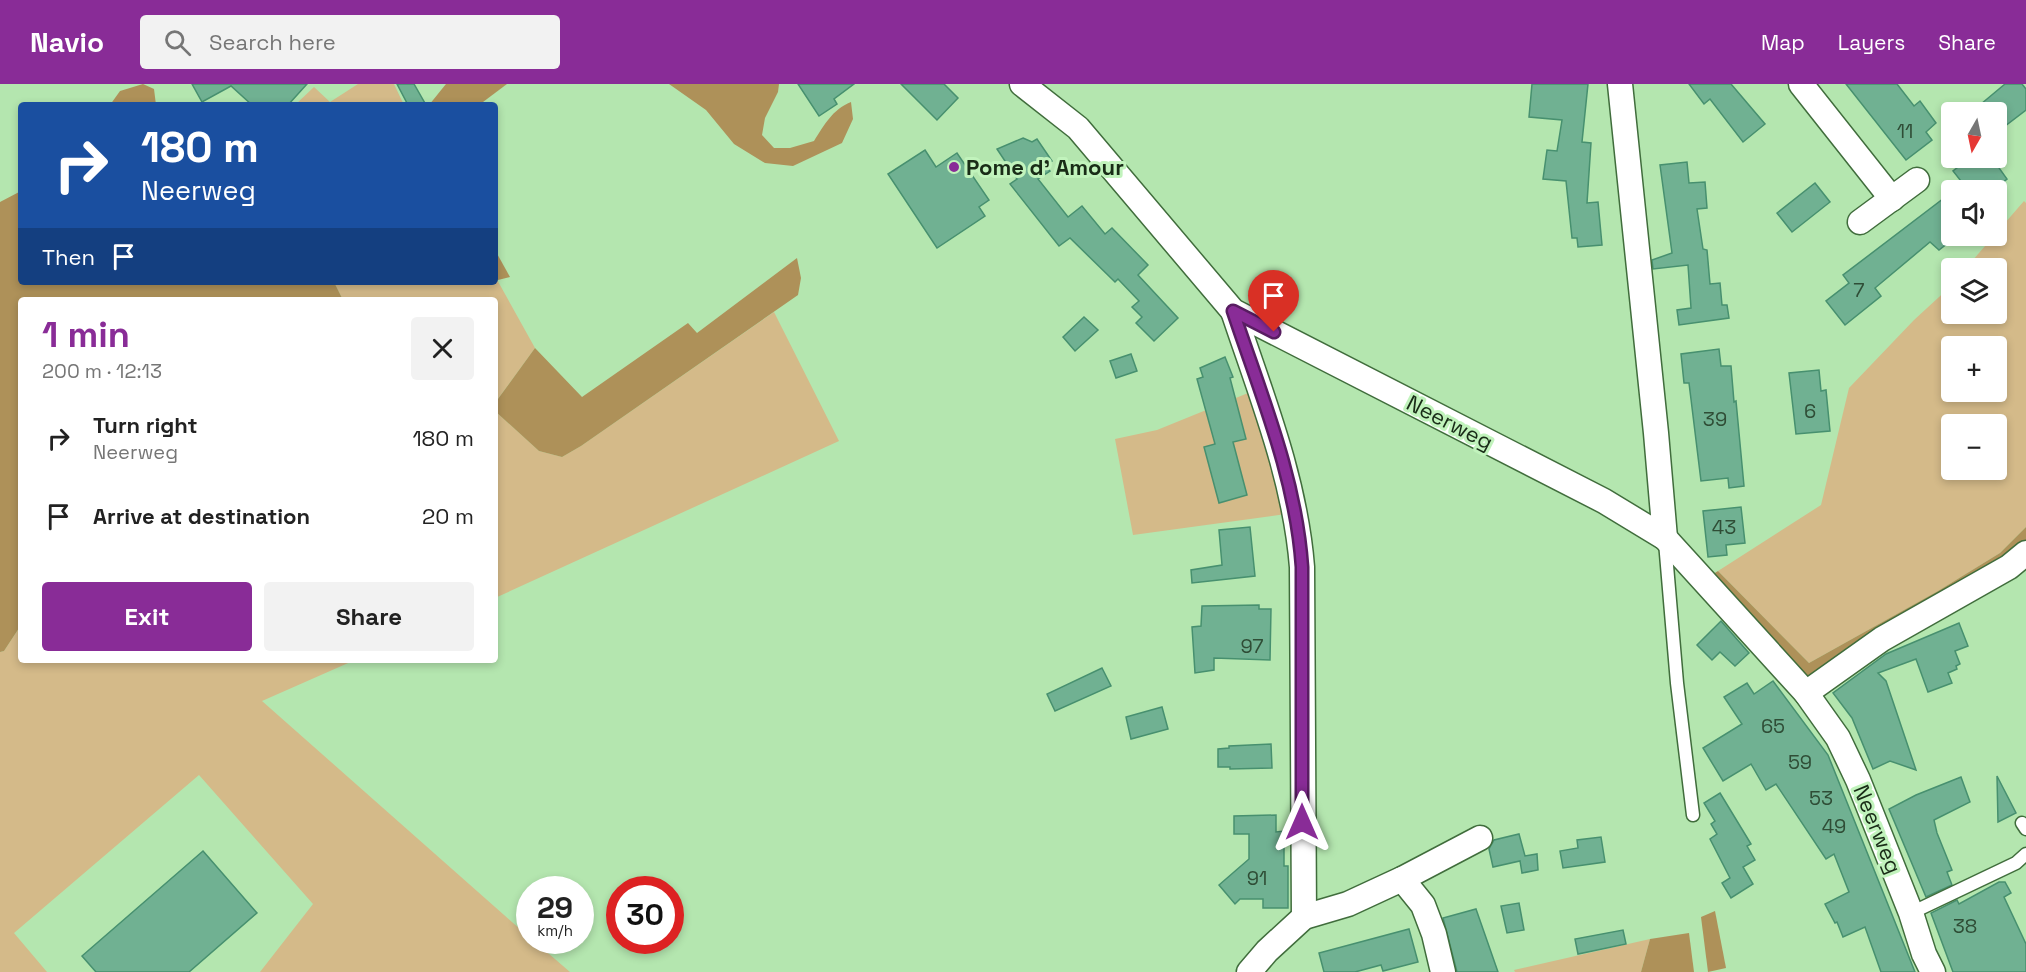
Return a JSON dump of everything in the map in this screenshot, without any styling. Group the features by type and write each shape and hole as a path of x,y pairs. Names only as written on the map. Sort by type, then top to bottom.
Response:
{"street":[{"name":"Neerweg","path":"1022,84 1078,128 1233,311 1288,477 1300,531 1304,917"},
{"path":"1620,84 1665,538"},
{"path":"1801,84 1892,199"},
{"path":"1860,222 1917,180"},
{"name":"Neerweg","path":"1233,311 1604,501 1665,538 1806,693 1838,738 1858,780 1911,913 1924,954 1933,972"},
{"path":"1806,693 1882,639 2009,567 2026,553"},
{"path":"1249,972 1304,917 1348,904 1480,838"},
{"path":"1402,879 1423,905 1434,933 1443,972"}],"lane":[{"path":"1665,538 1678,694 1693,815"},
{"path":"1911,913 2016,863 2026,854"}],"shaded area":[{"path":"143,84 154,89 156,102 112,102 120,91"},
{"path":"358,84 394,84 403,102 330,102"},
{"path":"446,84 507,84 483,102 431,102"},
{"path":"669,84 779,84 778,92 765,118 762,135 774,148 790,148 814,141 834,113 851,102 853,119 842,143 793,166 765,163 734,144 706,110"},
{"path":"314,87 330,102 298,102"},
{"path":"18,193 18,285 336,285 342,297 18,297 18,630 4,651 0,652 0,202"},
{"path":"2024,201 2026,203 2026,527 2000,553 1938,591 1809,663 1718,571 1821,505 1849,388 1941,295 1941,324 2007,324 2007,258 1975,258 1985,246 2007,246 2007,221"},
{"path":"498,255 510,277 498,280"},
{"path":"797,258 801,278 798,295 562,457 539,451 498,414 498,399 535,348 582,397 688,323 697,333"},
{"path":"498,281 535,348 498,399 498,297 342,297 336,285 498,285"},
{"path":"774,312 839,441 498,597 498,414 539,451 562,457"},
{"path":"1253,391 1286,514 1133,535 1115,439 1157,430"},
{"path":"2026,527 2026,541 2011,557 1810,679 1801,677 1710,576 1718,571 1809,663 1938,591 2000,553"},
{"path":"18,630 18,663 348,663 262,701 516,926 516,954 549,954 570,972 260,972 313,904 199,775 14,933 47,972 0,972 0,652 4,651"},
{"path":"1715,911 1726,968 1708,972 1701,917"},
{"path":"1689,933 1694,972 1641,972 1650,939"},
{"path":"1650,939 1641,972 1515,972 1514,970"}],"building":[{"path":"192,84 307,84 291,102 249,102 231,86 202,102"},
{"path":"397,84 414,84 424,102 406,102"},
{"path":"798,84 854,84 834,99 837,104 819,116"},
{"path":"901,84 944,84 958,98 937,120"},
{"path":"1532,84 1588,84 1582,142 1591,143 1587,203 1598,202 1602,245 1578,247 1577,238 1572,238 1566,181 1543,179 1547,150 1557,151 1562,120 1529,117"},
{"path":"1689,84 1731,84 1765,124 1743,142 1710,99 1704,104"},
{"path":"1846,84 1897,84 1914,106 1920,101 1936,123 1926,132 1932,140 1906,160"},
{"path":"2005,84 2022,84 2026,89 2026,110 2007,125 2007,102 1983,102"},
{"path":"1023,138 1032,142 1037,139 1052,161 1045,165 1050,171 1038,179 1068,217 1082,206 1105,234 1112,228 1148,265 1138,275 1178,318 1154,341 1136,323 1142,317 1132,307 1139,301 1118,279 1115,282 1070,238 1059,246 1010,184 1017,179 997,149"},
{"path":"925,150 936,167 957,153 989,200 979,207 985,216 937,248 888,174"},
{"path":"1687,162 1689,183 1705,182 1707,208 1697,209 1703,249 1707,250 1710,284 1720,283 1722,305 1727,305 1729,318 1679,325 1677,310 1691,308 1688,265 1653,269 1652,260 1672,253 1660,165"},
{"path":"1957,168 1999,168 2007,179 1960,180 1953,171"},
{"path":"1815,183 1830,202 1792,232 1777,213"},
{"path":"1941,200 1941,246 1944,246 1939,250 1930,242 1875,288 1881,296 1845,325 1826,301 1849,283 1843,275"},
{"path":"1084,317 1098,330 1075,351 1063,337"},
{"path":"1719,349 1721,366 1731,366 1744,486 1729,488 1728,478 1701,481 1689,383 1684,383 1681,354"},
{"path":"1131,354 1137,371 1116,378 1110,361"},
{"path":"1225,357 1233,377 1230,378 1246,439 1233,442 1247,495 1219,503 1204,447 1215,444 1197,379 1203,377 1200,368"},
{"path":"1819,370 1821,391 1826,390 1830,431 1796,434 1789,373"},
{"path":"1741,507 1745,543 1726,545 1727,555 1708,557 1703,511"},
{"path":"1250,527 1255,576 1192,583 1191,570 1222,565 1219,530"},
{"path":"1259,605 1259,609 1271,609 1270,660 1214,658 1214,670 1195,673 1192,627 1201,626 1202,606"},
{"path":"1721,621 1749,653 1735,666 1720,652 1712,660 1697,645"},
{"path":"1959,623 1968,646 1955,651 1960,664 1956,666 1957,669 1948,673 1952,683 1928,692 1916,659 1878,673 1886,681 1916,770 1890,761 1873,769 1852,718 1833,693 1886,654"},
{"path":"1102,668 1111,686 1055,711 1047,694"},
{"path":"1773,681 1828,755 1915,972 1881,972 1865,927 1843,937 1837,922 1835,923 1825,904 1849,892 1834,854 1826,859 1776,784 1766,790 1751,764 1723,781 1703,748 1742,724 1724,697 1747,683 1754,694"},
{"path":"1162,707 1168,729 1131,739 1126,717"},
{"path":"1271,744 1272,768 1218,767 1218,749 1229,748 1229,746"},
{"path":"1997,776 2016,813 1998,822"},
{"path":"1961,777 1970,802 1934,820 1952,870 1947,872 1952,885 1926,897 1889,809 1916,795"},
{"path":"1720,793 1751,844 1747,846 1755,860 1743,867 1753,884 1731,898 1722,883 1730,878 1710,839 1717,834 1711,824 1715,821 1704,803"},
{"path":"1276,815 1276,832 1284,831 1284,866 1288,866 1288,908 1263,908 1263,899 1240,899 1235,904 1219,885 1249,859 1249,834 1234,834 1234,816"},
{"path":"1519,834 1525,856 1537,854 1538,870 1522,873 1520,861 1493,867 1489,849 1494,840"},
{"path":"1601,837 1605,862 1563,868 1560,851 1578,848 1577,840"},
{"path":"203,851 257,913 189,972 96,972 82,956"},
{"path":"1999,882 2005,882 2011,893 2004,897 2026,944 2026,972 1953,972 1931,913 1957,900 1959,904"},
{"path":"1519,903 1524,930 1507,933 1501,906"},
{"path":"1476,909 1498,972 1457,972 1443,918"},
{"path":"1409,929 1418,962 1383,971 1381,965 1355,972 1324,972 1319,953"},
{"path":"1623,930 1626,944 1578,954 1575,939"}],"place":[{"name":"Pome d' Amour","path":"954,167"}],"route":[{"path":"1274,332 1233,311 1288,477 1300,531 1302,822"}]}
